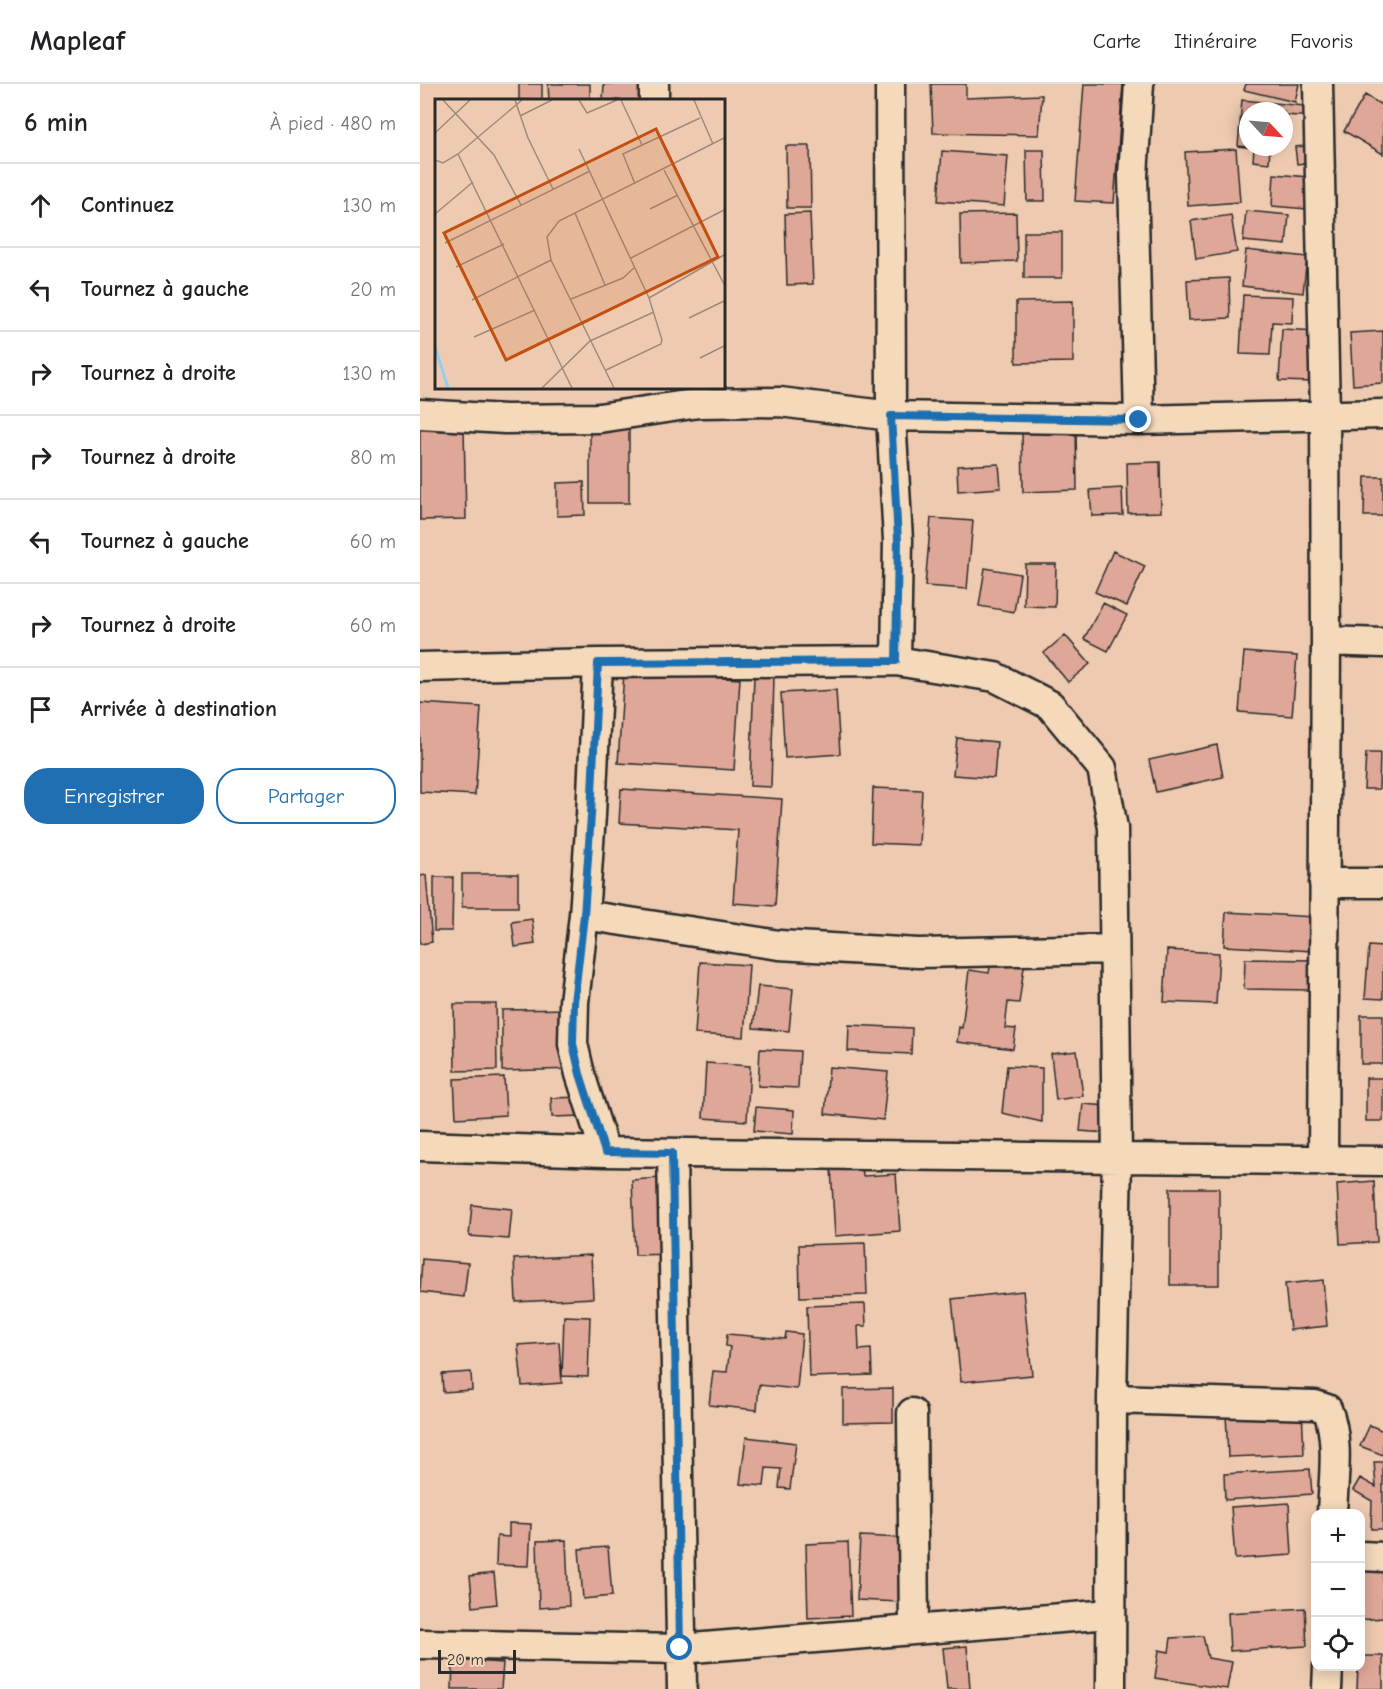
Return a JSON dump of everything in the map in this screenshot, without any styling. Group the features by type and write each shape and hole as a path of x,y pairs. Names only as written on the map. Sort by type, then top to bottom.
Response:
{"street":[{"path":"890,84 891,416 898,540 896,661"},
{"path":"1139,84 1133,175 1139,420"},
{"path":"1318,84 1325,414 1323,1161"},
{"path":"420,414 505,419 599,418 641,399 699,403 780,402 891,416 1139,420 1383,414"},
{"path":"1326,640 1383,644"},
{"path":"420,667 896,661 995,677 1050,705 1102,768 1113,828 1117,1158 1112,1399 1111,1689"},
{"path":"598,663 584,915 574,1002 573,1044 580,1074 605,1152"},
{"path":"1324,883 1383,883"},
{"path":"584,915 779,945 918,953 1114,949"},
{"path":"420,1146 605,1152 1383,1161"},
{"path":"672,1153 682,1689"},
{"path":"1112,1399 1315,1405 1327,1409 1335,1450 1332,1509"},
{"path":"912,1413 914,1630"},
{"path":"1365,1556 1383,1557"},
{"path":"420,1644 680,1648 1110,1614"},
{"path":"1327,1689 1328,1671"}],"building":[{"path":"519,84 542,84 542,99 519,99"},
{"path":"548,84 590,84 590,99 549,99"},
{"path":"604,84 641,84 640,99 603,99"},
{"path":"931,84 966,84 966,98 1042,95 1039,135 933,133"},
{"path":"1084,84 1123,84 1114,203 1075,201"},
{"path":"1246,84 1299,84 1295,102 1244,90"},
{"path":"1365,95 1383,106 1383,154 1344,131"},
{"path":"1293,105 1315,107 1314,117 1293,116"},
{"path":"1325,144 1326,161 1297,164 1295,147"},
{"path":"786,146 810,146 811,208 787,208"},
{"path":"1236,149 1240,202 1188,206 1185,152"},
{"path":"1026,150 1044,150 1045,201 1027,201"},
{"path":"942,151 1008,156 1004,206 938,201"},
{"path":"1253,156 1269,156 1269,163 1253,161"},
{"path":"1274,174 1309,177 1307,209 1272,206"},
{"path":"1246,211 1289,215 1286,245 1243,241"},
{"path":"810,213 813,284 787,285 785,214"},
{"path":"1016,213 1017,261 961,263 960,214"},
{"path":"1231,215 1237,252 1196,259 1191,221"},
{"path":"1024,232 1062,232 1062,278 1024,278"},
{"path":"1246,250 1307,257 1303,293 1242,286"},
{"path":"1229,278 1230,318 1189,320 1187,280"},
{"path":"1243,295 1293,297 1292,323 1272,322 1270,355 1240,354"},
{"path":"1073,301 1073,362 1016,363 1016,302"},
{"path":"1282,329 1316,331 1313,382 1279,381"},
{"path":"1383,331 1383,383 1353,385 1350,333"},
{"path":"464,428 466,519 420,520 420,429"},
{"path":"629,428 629,503 590,503 590,429"},
{"path":"1076,430 1077,490 1023,492 1022,431"},
{"path":"1160,462 1161,512 1128,513 1127,463"},
{"path":"999,464 1001,488 958,491 957,466"},
{"path":"1365,477 1383,477 1383,516 1364,516"},
{"path":"584,482 585,515 557,516 557,483"},
{"path":"1122,488 1123,515 1092,516 1090,490"},
{"path":"931,518 973,521 967,589 925,586"},
{"path":"1113,551 1145,566 1127,606 1095,592"},
{"path":"1025,564 1056,564 1055,607 1024,606"},
{"path":"985,568 1020,574 1014,612 979,606"},
{"path":"1103,603 1127,615 1108,651 1084,639"},
{"path":"1065,635 1090,664 1068,682 1044,653"},
{"path":"1244,652 1297,656 1292,716 1239,712"},
{"path":"624,672 740,679 734,770 618,763"},
{"path":"754,676 774,677 771,787 750,786"},
{"path":"836,690 840,754 785,758 781,693"},
{"path":"420,703 481,707 475,795 420,792"},
{"path":"957,738 997,742 994,778 953,775"},
{"path":"1217,745 1223,777 1156,792 1149,760"},
{"path":"1366,753 1380,753 1379,789 1364,789"},
{"path":"873,788 922,790 919,845 871,843"},
{"path":"621,789 782,799 775,906 733,903 738,830 619,823"},
{"path":"462,874 518,874 518,907 462,907"},
{"path":"426,875 432,942 420,944 420,876"},
{"path":"434,877 453,877 452,931 434,931"},
{"path":"1226,912 1315,917 1313,951 1224,946"},
{"path":"532,919 535,944 515,947 512,922"},
{"path":"1369,946 1383,947 1383,999 1365,998"},
{"path":"1167,950 1219,953 1216,1004 1164,1002"},
{"path":"992,956 1025,960 1019,1003 1008,1002 1005,1028 1016,1029 1013,1049 957,1042 959,1027 962,1028 969,970 989,973"},
{"path":"1245,959 1312,960 1311,990 1244,989"},
{"path":"700,962 749,965 744,1037 695,1034"},
{"path":"758,986 793,989 789,1031 753,1028"},
{"path":"454,1004 496,1004 497,1070 455,1071"},
{"path":"575,1009 576,1069 502,1071 502,1010"},
{"path":"1361,1015 1383,1015 1383,1064 1361,1064"},
{"path":"849,1025 912,1028 911,1054 848,1051"},
{"path":"760,1049 800,1051 798,1088 758,1086"},
{"path":"1077,1051 1083,1096 1056,1100 1051,1054"},
{"path":"706,1063 750,1066 747,1121 703,1118"},
{"path":"1007,1066 1042,1068 1042,1122 1002,1113"},
{"path":"829,1067 888,1072 883,1120 825,1114"},
{"path":"504,1077 506,1115 456,1118 454,1079"},
{"path":"1366,1078 1383,1078 1383,1121 1366,1121"},
{"path":"583,1097 583,1116 552,1117 551,1098"},
{"path":"1083,1104 1108,1106 1105,1133 1080,1131"},
{"path":"756,1107 794,1110 793,1134 754,1131"},
{"path":"862,1165 863,1176 896,1174 900,1231 835,1236 831,1167"},
{"path":"661,1178 673,1254 635,1255 632,1180"},
{"path":"1374,1181 1377,1242 1340,1244 1337,1184"},
{"path":"1170,1188 1219,1188 1219,1285 1170,1285"},
{"path":"472,1205 512,1209 509,1239 469,1236"},
{"path":"865,1243 867,1295 800,1297 799,1245"},
{"path":"591,1255 593,1298 516,1302 514,1259"},
{"path":"422,1259 468,1263 464,1297 420,1292"},
{"path":"1323,1280 1327,1326 1290,1330 1285,1284"},
{"path":"1023,1291 1032,1375 961,1382 952,1299"},
{"path":"865,1304 866,1326 858,1326 859,1350 871,1349 872,1375 809,1377 807,1306"},
{"path":"564,1316 590,1317 588,1377 562,1376"},
{"path":"786,1332 802,1334 797,1389 759,1385 757,1410 709,1405 713,1371 727,1372 730,1347 726,1346 727,1334 785,1339"},
{"path":"559,1342 562,1383 522,1386 518,1345"},
{"path":"471,1372 472,1390 443,1392 442,1374"},
{"path":"893,1388 893,1422 843,1423 843,1389"},
{"path":"1302,1410 1304,1454 1228,1457 1226,1413"},
{"path":"1370,1425 1383,1431 1383,1455 1360,1446"},
{"path":"746,1437 796,1443 790,1489 779,1488 781,1469 766,1468 764,1486 740,1484"},
{"path":"1374,1462 1383,1462 1383,1529 1371,1529 1372,1501 1353,1490 1360,1478 1376,1487"},
{"path":"1310,1469 1312,1494 1225,1500 1224,1474"},
{"path":"1289,1503 1292,1555 1235,1559 1231,1507"},
{"path":"509,1523 531,1524 529,1566 496,1565 497,1536 509,1537"},
{"path":"860,1536 904,1538 900,1602 857,1600"},
{"path":"566,1540 569,1606 539,1608 537,1541"},
{"path":"848,1542 851,1616 808,1618 806,1544"},
{"path":"608,1547 612,1596 583,1599 579,1549"},
{"path":"1383,1562 1383,1618 1365,1620 1365,1563"},
{"path":"494,1573 497,1604 473,1607 470,1576"},
{"path":"1305,1608 1307,1646 1230,1651 1228,1613"},
{"path":"1203,1636 1208,1658 1232,1662 1227,1689 1155,1678 1159,1650 1169,1652 1171,1638"},
{"path":"967,1646 970,1689 947,1689 943,1648"},
{"path":"1365,1656 1383,1656 1383,1689 1357,1689 1358,1671 1365,1671"},
{"path":"453,1660 503,1663 501,1689 452,1689"}],"route":[{"path":"680,1648 672,1153 605,1152 580,1074 573,1044 574,1002 584,915 591,815 598,663 896,661 898,540 891,416 1139,420"}]}
